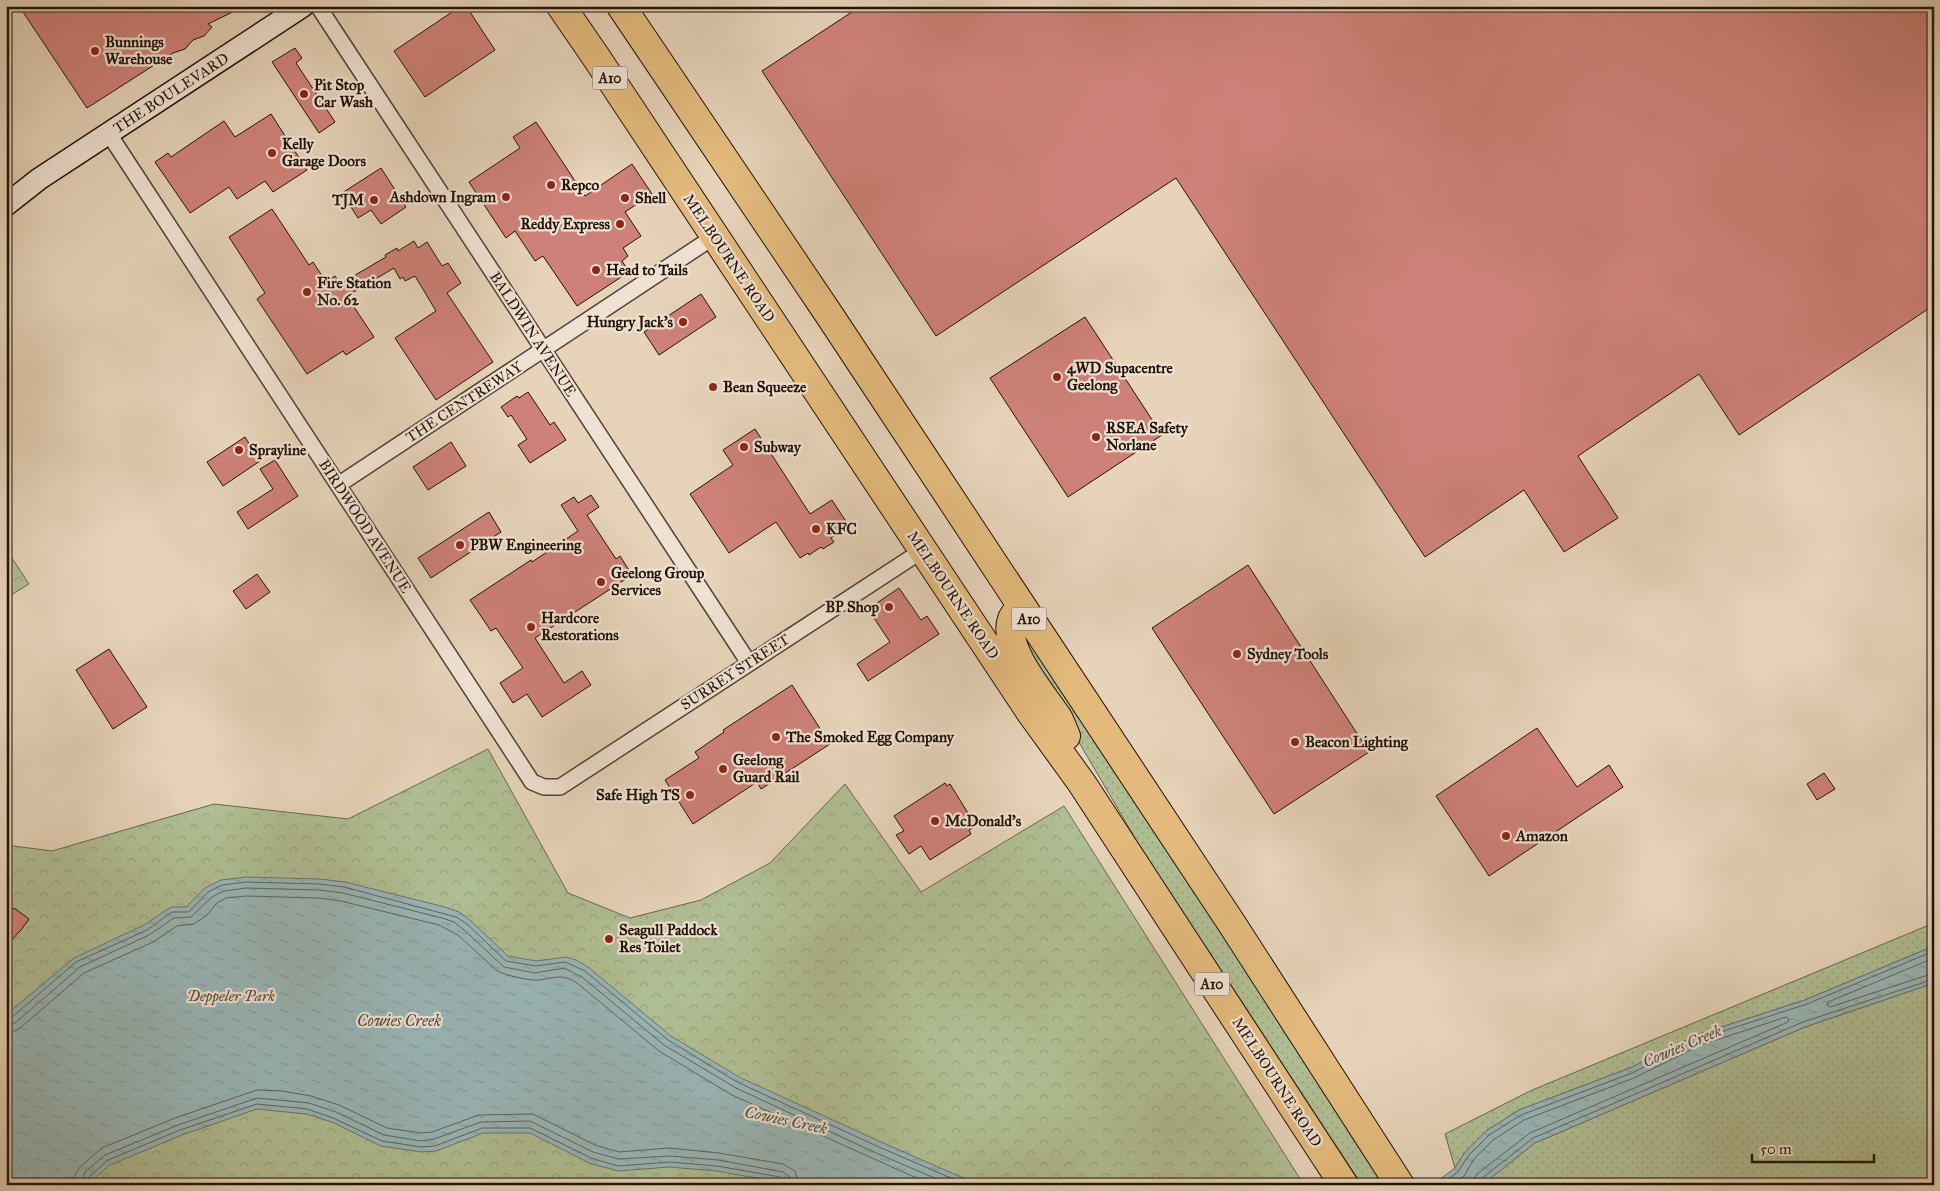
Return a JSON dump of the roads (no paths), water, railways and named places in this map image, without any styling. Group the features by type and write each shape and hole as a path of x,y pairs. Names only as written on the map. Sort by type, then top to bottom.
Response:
{"highway":[{"name":"MELBOURNE ROAD","path":"561,6 1031,713 1081,782 1344,1185"},
{"name":"A10","path":"621,6 830,316 1232,924 1400,1185"},
{"path":"1021,606 1012,619 1010,630 1012,644 1059,720 1081,782"}],"main road":[{"name":"THE BOULEVARD","path":"6,205 39,179 303,6"},
{"path":"552,6 580,35"},
{"name":"THE BOULEVARD","path":"6,195 39,179"}],"street":[{"name":"BALDWIN AVENUE","path":"318,6 749,663"},
{"name":"BIRDWOOD AVENUE","path":"109,134 532,782 544,787"},
{"name":"THE CENTREWAY","path":"338,485 715,236"},
{"name":"SURREY STREET","path":"544,787 560,786 923,550"}],"water":[{"name":"Cowies Creek","path":"246,877 320,879 345,882 445,907 459,912 470,920 508,956 536,961 566,957 576,960 588,967 671,1036 741,1078 979,1185 793,1185 717,1171 669,1167 618,1171 589,1163 530,1133 483,1133 436,1151 421,1152 381,1146 332,1122 306,1114 257,1109 182,1135 110,1165 94,1179 91,1185 6,1185 6,1015 74,958 144,925 171,907 186,907 205,888 221,880"},
{"name":"Cowies Creek","path":"1934,946 1934,983 1805,1027 1535,1143 1482,1185 1432,1185 1455,1168 1465,1152 1486,1131 1519,1110 1630,1068 1697,1035 1805,1000"}],"place":[{"name":"Bunnings Warehouse","path":"95,51"},
{"name":"Pit Stop Car Wash","path":"304,94"},
{"name":"Kelly Garage Doors","path":"272,153"},
{"name":"Repco","path":"551,185"},
{"name":"Ashdown Ingram","path":"506,197"},
{"name":"Shell","path":"625,198"},
{"name":"TJM","path":"374,200"},
{"name":"Reddy Express","path":"620,224"},
{"name":"Head to Tails","path":"596,270"},
{"name":"Fire Station No. 62","path":"307,292"},
{"name":"Hungry Jack's","path":"683,322"},
{"name":"4WD Supacentre Geelong","path":"1057,377"},
{"name":"Bean Squeeze","path":"713,387"},
{"name":"RSEA Safety Norlane","path":"1096,437"},
{"name":"Subway","path":"744,447"},
{"name":"Sprayline","path":"239,450"},
{"name":"KFC","path":"816,529"},
{"name":"PBW Engineering","path":"460,545"},
{"name":"Geelong Group Services","path":"601,582"},
{"name":"BP Shop","path":"889,607"},
{"name":"Hardcore Restorations","path":"531,627"},
{"name":"Sydney Tools","path":"1237,654"},
{"name":"The Smoked Egg Company","path":"776,737"},
{"name":"Beacon Lighting","path":"1295,742"},
{"name":"Geelong Guard Rail","path":"723,769"},
{"name":"Safe High TS","path":"690,795"},
{"name":"McDonald's","path":"935,821"},
{"name":"Amazon","path":"1506,836"},
{"name":"Seagull Paddock Res Toilet","path":"609,939"}],"park label":[{"name":"Deppeler Park","path":"231,996"}]}
